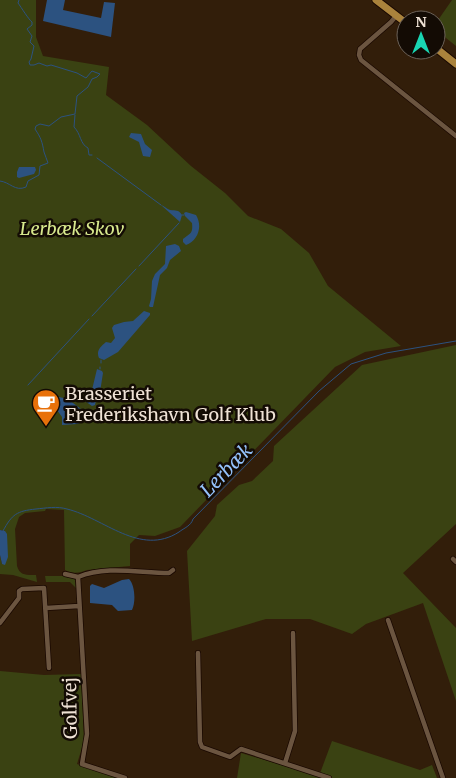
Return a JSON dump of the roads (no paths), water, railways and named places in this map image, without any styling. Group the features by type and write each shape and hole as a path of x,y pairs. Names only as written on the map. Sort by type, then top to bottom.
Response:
{"main road":[{"path":"376,0 396,16"},
{"path":"446,56 456,64"}],"street":[{"path":"396,16 360,49 359,55 361,60 456,136"},
{"path":"66,574 78,577 100,571 133,570 169,573 173,570"},
{"name":"Golfvej","path":"78,577 87,734 82,764 125,778"},
{"name":"Golfvej","path":"0,623 19,598 19,592 22,589 44,588 49,668"},
{"path":"46,608 79,606"},
{"path":"388,620 443,778"},
{"path":"285,763 295,731 293,633"},
{"path":"198,653 200,742 202,747 230,757 241,748 329,778"}],"water":[{"path":"47,0 65,0 63,10 101,18 104,2 115,3 111,37 43,21"},
{"path":"131,133 141,134 145,144 152,150 150,157 143,156 139,142 129,137"},
{"path":"19,167 35,167 36,170 34,174 19,178 17,177 17,172"},
{"path":"161,205 179,212 182,215 180,222"},
{"path":"184,213 196,215 199,228 194,240 186,245 183,239 191,233 192,223 185,216"},
{"path":"175,244 179,246 181,251 170,260 167,268 160,275 153,307 150,307 152,281 155,274 165,264 166,246"},
{"path":"144,311 150,313 150,315 118,352 104,360 99,358 98,351 100,347 106,342 111,343 115,338 112,328 114,325 133,321"},
{"path":"97,369 103,373 100,392 95,405 92,406 85,401 91,394"},
{"path":"59,397 71,402 89,415 89,420 77,424 62,425 62,417 57,410"},
{"path":"0,530 5,531 7,534 8,557 5,565 2,564 0,555"},
{"path":"129,579 133,585 134,594 132,610 118,611 112,605 90,603 90,586 92,584 104,588"}],"waterway":[{"path":"0,181 16,188 22,188 26,187 28,181 39,175 40,166 48,163 41,140 35,129 36,126 40,124 49,126 61,117 75,114 77,96 88,87 92,79 100,74 92,71 86,78 77,73 51,65 47,66 39,63 30,65 29,62 34,46 30,42 32,36 27,29 32,25 32,22 18,3 19,0"},
{"path":"75,115 74,127 83,144 88,148 89,155 92,155"},
{"path":"97,158 161,205"},
{"path":"139,266 179,223"},
{"path":"92,316 136,269"},
{"path":"28,385 89,319"},
{"name":"Lerbæk","path":"3,531 12,517 20,512 59,508 81,514 136,538 150,540 165,539 189,525 319,391 351,364 386,353 456,341"}],"place":[{"name":"Brasseriet Frederikshavn Golf Klub","path":"46,427"}],"park label":[{"name":"Lerbæk Skov","path":"72,228"}]}
